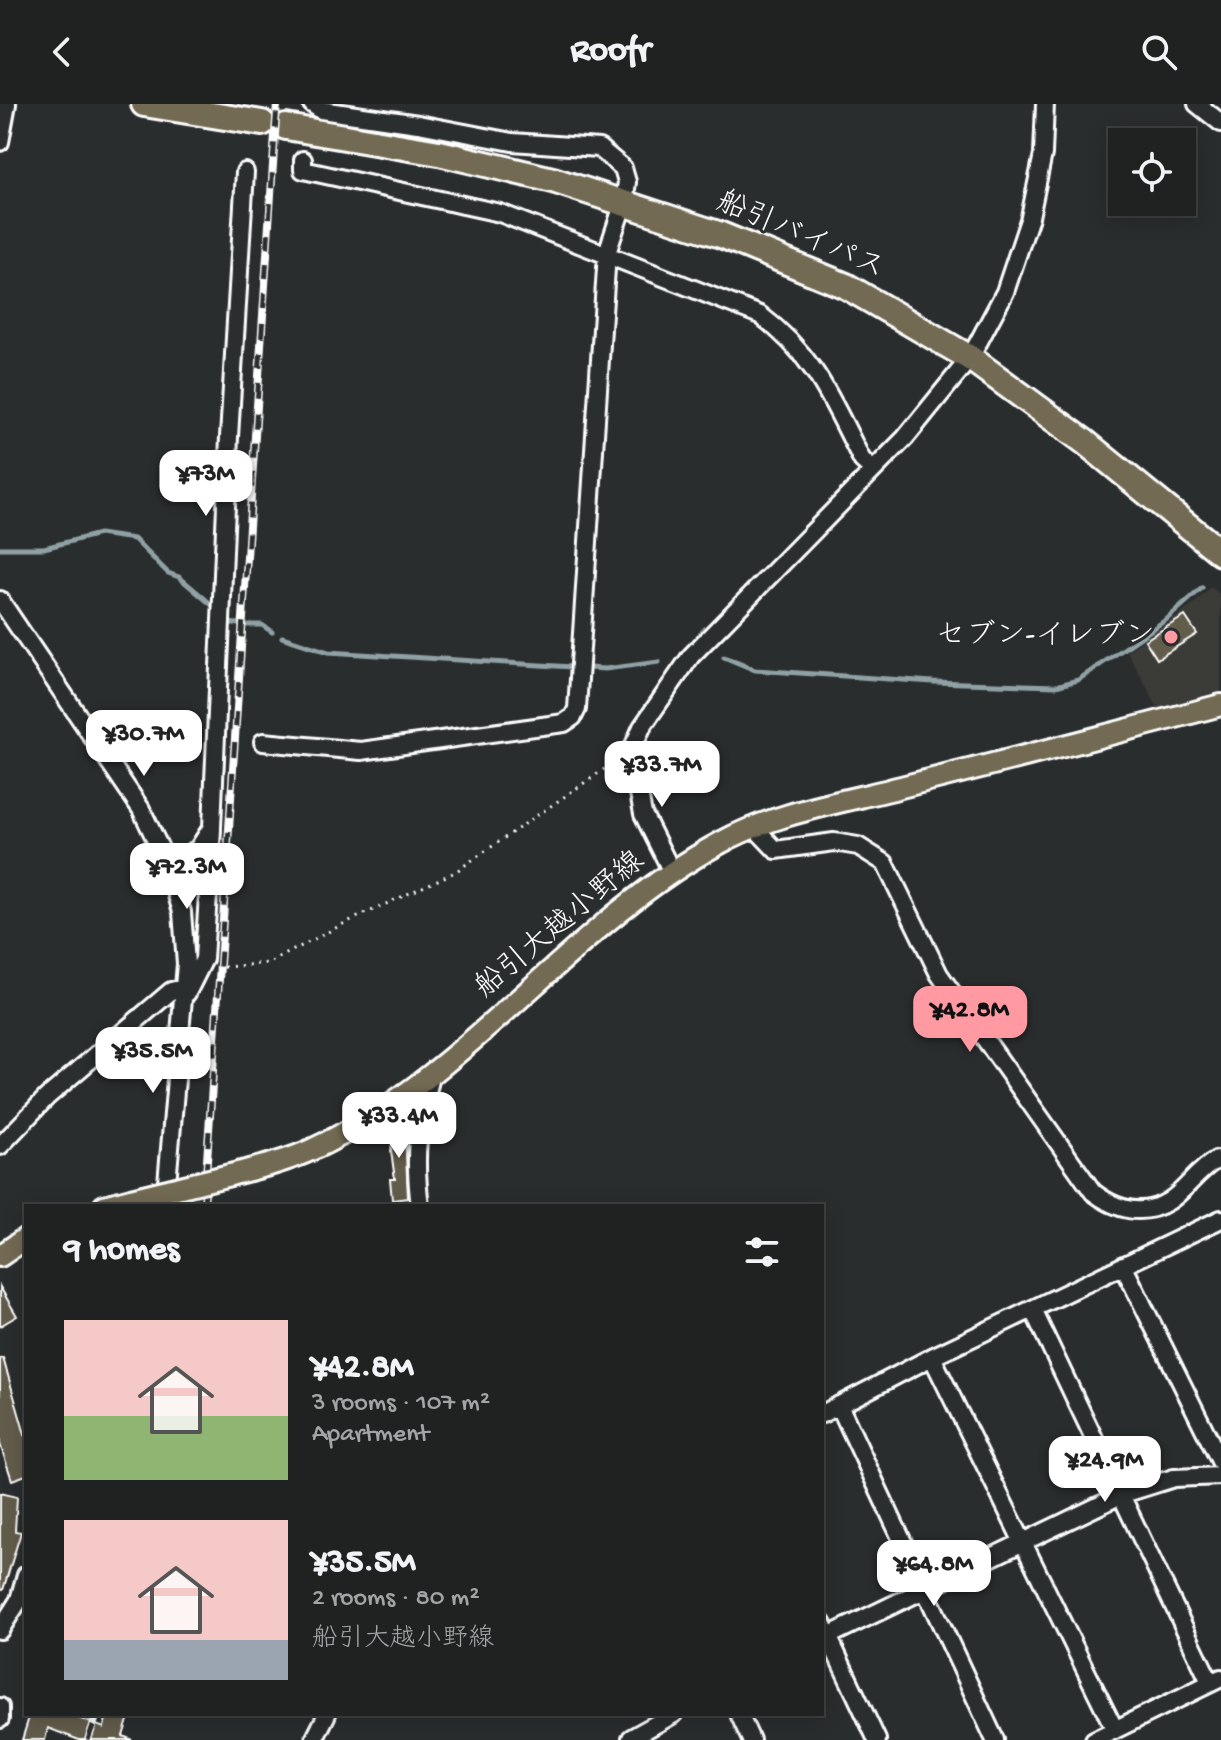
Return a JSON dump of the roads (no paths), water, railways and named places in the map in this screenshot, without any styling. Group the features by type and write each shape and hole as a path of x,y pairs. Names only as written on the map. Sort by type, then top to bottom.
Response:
{"highway":[{"name":"船引バイパス","path":"144,104 439,153 624,202 721,235 846,286 970,358 1085,442 1221,553"}],"main road":[{"name":"船引大越小野線","path":"112,1204 308,1152 342,1134 432,1073 624,908 672,872 722,842 819,807 1017,760 1221,705"},
{"path":"0,1256 24,1239"}],"street":[{"path":"0,142 7,104"},
{"path":"263,742 361,751 564,723 573,717 577,709 592,507 607,253 624,202 627,182 623,168 599,148 512,142 321,110 312,104"},
{"path":"672,872 643,814 631,752 642,727 691,656 873,470 944,393 970,358 1005,292 1030,217 1043,154 1045,104"},
{"path":"1197,104 1221,123"},
{"path":"303,160 303,170 500,213 760,315 786,335 814,366 862,460 873,470"},
{"path":"183,994 204,959 245,172"},
{"path":"0,600 141,809 168,865 182,912 186,964 165,1204"},
{"path":"168,865 198,849 212,827"},
{"path":"755,828 776,850 834,842 858,846 885,863 939,974 1093,1192 1111,1206 1128,1210 1148,1209 1169,1201 1201,1169 1216,1160 1221,1161"},
{"path":"0,1146 47,1097 171,991 183,994"},
{"path":"420,1204 416,1177 417,1129 432,1073"},
{"path":"824,1413 932,1357 1221,1219"},
{"path":"1123,1265 1221,1463"},
{"path":"1033,1310 1216,1680 1094,1740"},
{"path":"932,1357 1115,1730"},
{"path":"839,1405 995,1740"},
{"path":"877,1740 824,1632 925,1590 1123,1494 1174,1478 1221,1476"},
{"path":"0,1630 19,1600 24,1582"},
{"path":"0,1707 0,1719"},
{"path":"314,1740 326,1716"},
{"path":"632,1740 671,1716"},
{"path":"740,1716 751,1740"}],"waterway":[{"path":"0,548 44,548 99,534 134,539 168,573 179,577 212,605"},
{"path":"724,657 755,670 933,682 1056,686 1078,680 1167,619 1202,588"},
{"path":"227,623 239,624"},
{"path":"248,625 262,625 272,632"},
{"path":"282,637 328,652 605,669 659,662"}],"railway":[{"path":"204,1204 277,104"},
{"path":"88,1740 96,1716"}],"place":[{"name":"セブン-イレブン","path":"1171,637"}]}
